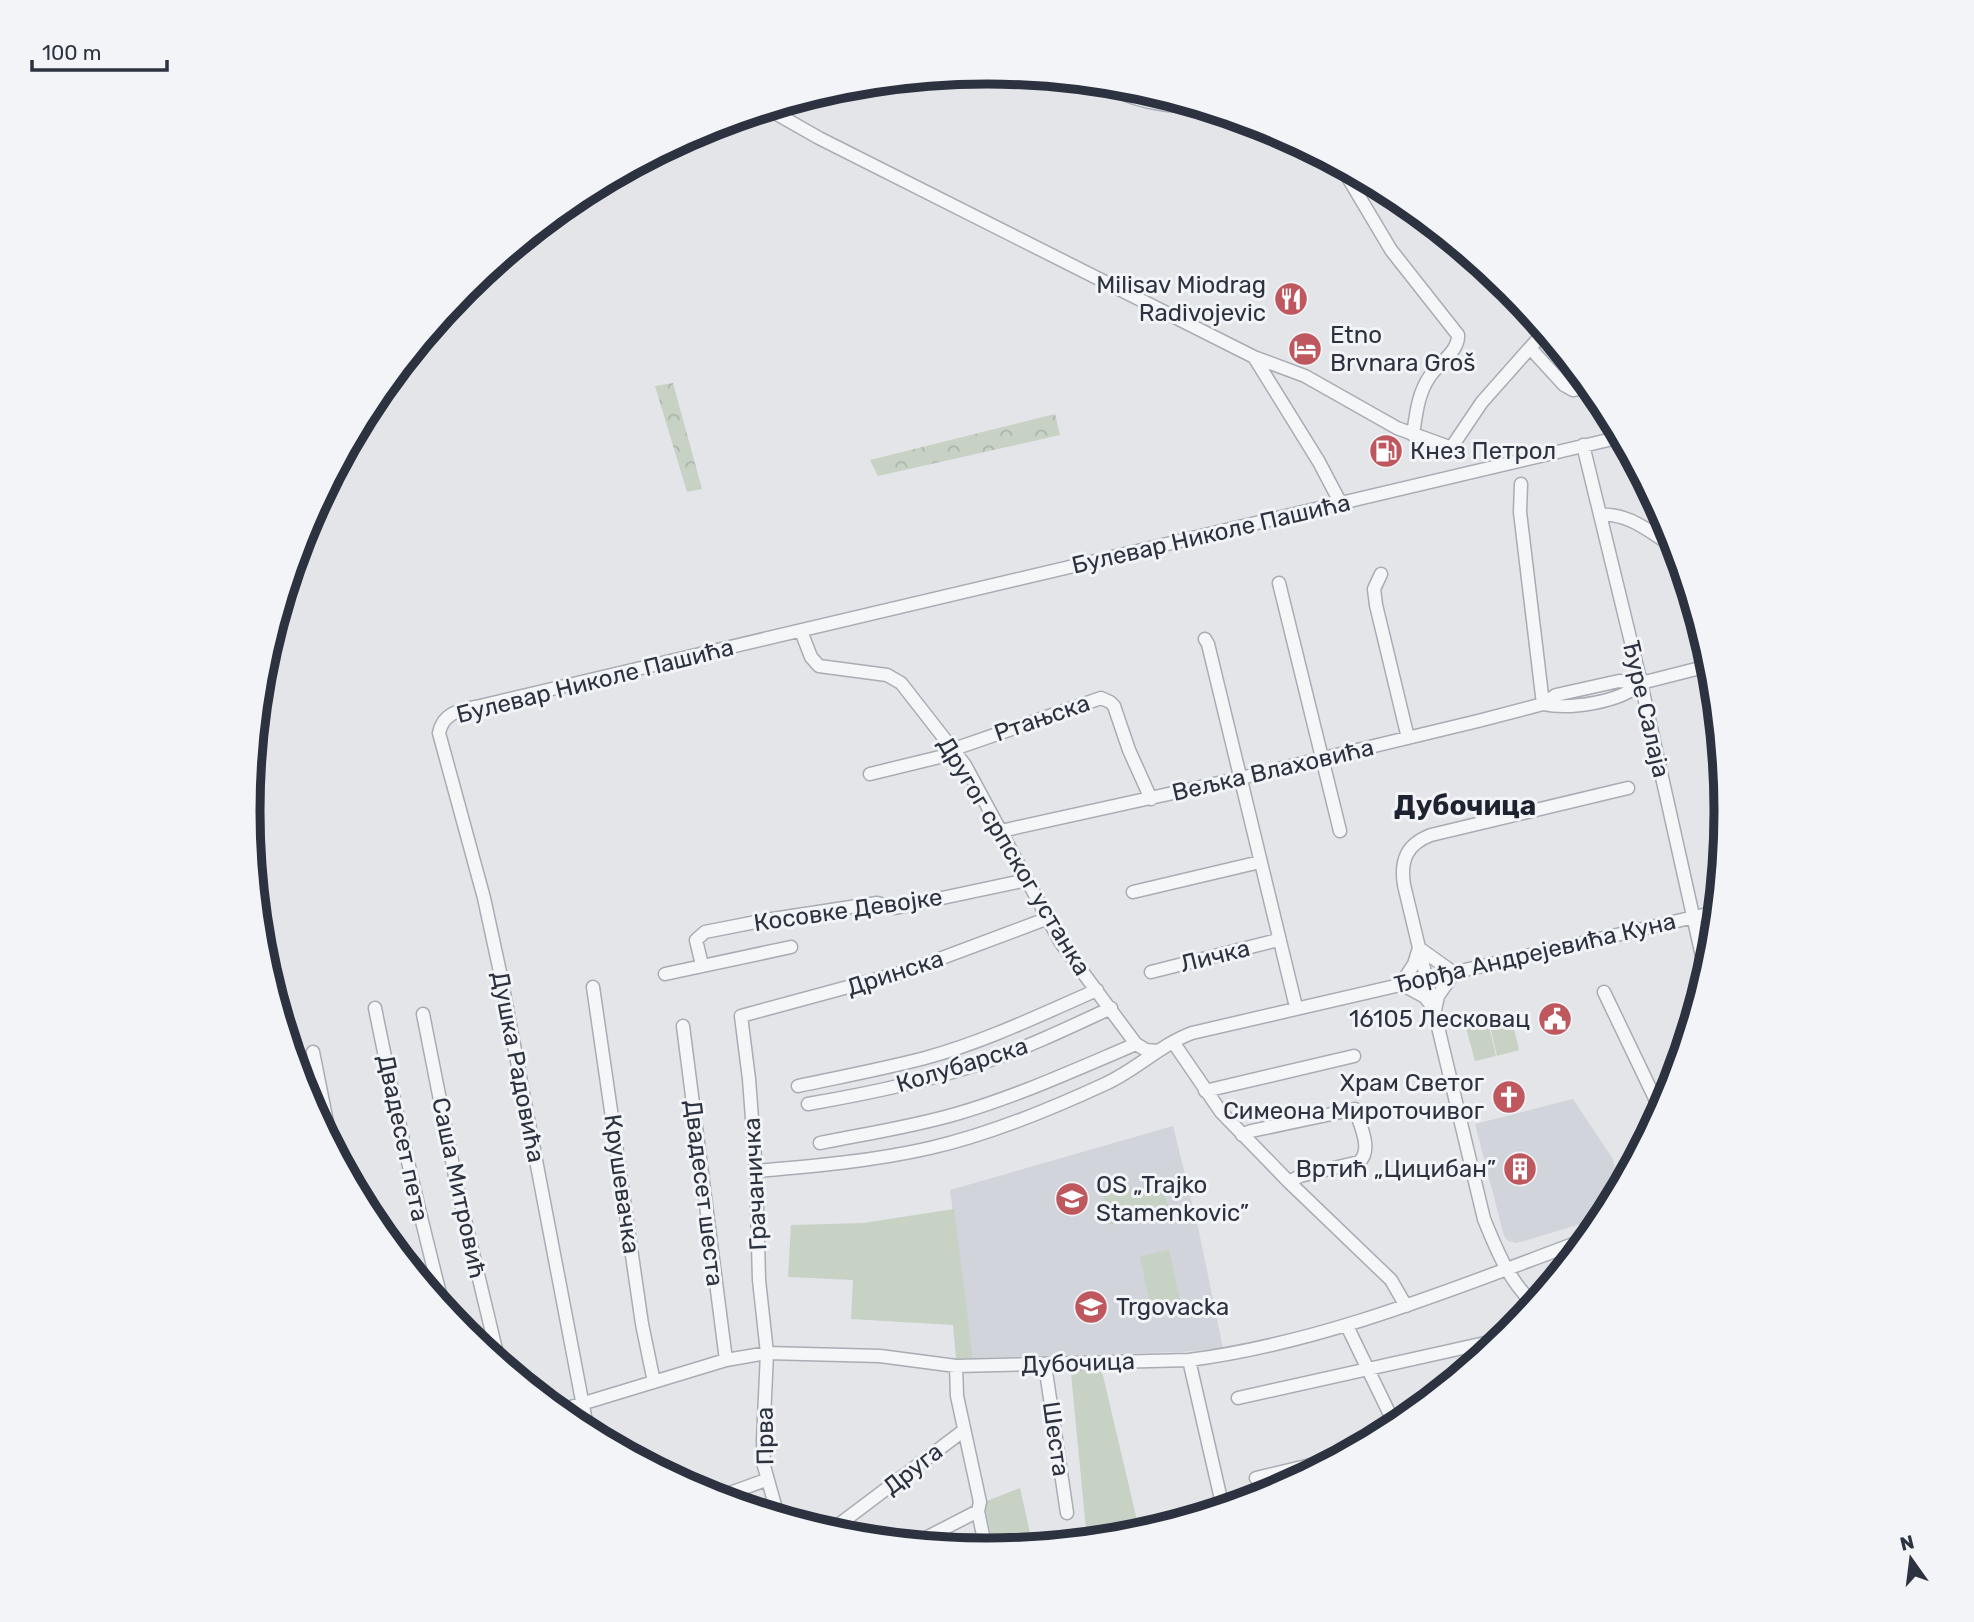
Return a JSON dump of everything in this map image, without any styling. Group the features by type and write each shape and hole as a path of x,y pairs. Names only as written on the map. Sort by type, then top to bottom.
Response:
{"street":[{"path":"780,115 819,138 1254,357 1306,376 1413,435 1449,447 1500,381 1539,338"},
{"path":"1351,182 1391,250 1458,335 1456,347 1423,386 1413,435"},
{"path":"1531,349 1564,385 1573,390 1579,389"},
{"path":"1254,357 1319,462 1340,502"},
{"name":"Булевар Николе Пашића","path":"439,733 447,716 455,712 1611,439"},
{"name":"Ђуре Салаја","path":"1583,445 1641,683 1700,950"},
{"path":"1521,484 1520,512 1543,704"},
{"path":"1601,515 1616,515 1629,519 1661,539"},
{"path":"1381,573 1374,589 1376,605 1408,738"},
{"path":"1279,583 1340,831"},
{"name":"Другог српског устанка","path":"801,631 811,657 819,666 887,674 897,679 955,751 976,783 1046,919 1136,1044"},
{"path":"1205,639 1296,1007"},
{"name":"Вељка Влаховића","path":"1002,831 1322,759 1543,704 1559,708 1623,695 1633,691 1641,683 1700,669"},
{"name":"Ртањска","path":"870,774 955,751 1092,699 1101,698 1114,706 1129,750 1151,799"},
{"name":"Душка Радовића","path":"439,733 498,959 584,1416"},
{"path":"1527,1297 1506,1269 1484,1219 1402,873 1405,857 1415,842 1431,835 1628,788"},
{"path":"1133,892 1260,862"},
{"name":"Косовке Девојке","path":"702,965 696,940 705,932 877,904 895,908 1027,880"},
{"name":"Ђорђа Андрејевића Куна","path":"756,1171 843,1163 932,1148 1001,1128 1118,1079 1158,1051 1192,1033 1707,914"},
{"name":"Дринска","path":"741,1016 907,971 1046,919"},
{"name":"Личка","path":"1151,971 1279,940"},
{"name":"Косовке Девојке","path":"664,974 791,947"},
{"path":"1419,948 1454,973 1438,996 1435,1010"},
{"path":"1419,948 1414,964 1401,984 1425,997 1435,1010"},
{"name":"Крушевачка","path":"593,986 640,1311 654,1382"},
{"path":"798,1086 926,1057 958,1047 1014,1027 1097,990"},
{"path":"1604,992 1655,1098"},
{"name":"Двадесет пета","path":"375,1008 392,1098 438,1288"},
{"name":"Колубарска","path":"808,1104 928,1079 982,1063 1111,1008"},
{"name":"Саша Митровић","path":"423,1014 458,1191 495,1346"},
{"name":"Грачаничка","path":"741,1016 750,1079 759,1280 767,1353"},
{"name":"Двадесет шеста","path":"683,1026 726,1360"},
{"path":"1173,1042 1205,1091 1242,1135 1391,1280 1406,1306"},
{"path":"820,1143 897,1128 984,1105 1055,1079 1136,1044 1146,1050 1158,1051"},
{"path":"313,1052 325,1110"},
{"path":"1205,1091 1354,1056"},
{"path":"1242,1135 1356,1109 1366,1151 1363,1159 1300,1176 1289,1182"},
{"name":"Дубочица","path":"572,1407 726,1360 767,1353 880,1356 956,1366 1189,1360 1225,1355 1347,1326 1570,1245"},
{"path":"1347,1326 1391,1415"},
{"path":"1238,1398 1481,1344"},
{"name":"Прва","path":"767,1353 763,1440 766,1480 774,1505"},
{"path":"1189,1360 1221,1499"},
{"name":"Шеста","path":"1045,1365 1067,1513"},
{"path":"956,1366 957,1396 980,1502 978,1511 984,1538"},
{"name":"Друга","path":"841,1523 963,1430"},
{"path":"1256,1478 1298,1468"},
{"path":"733,1492 766,1480"},
{"path":"931,1535 978,1511"}],"shaded area":[{"path":"1573,1099 1613,1159 1616,1176 1586,1222 1517,1243 1508,1241 1504,1236 1475,1124"},
{"path":"1173,1126 1198,1227 1223,1348 1182,1352 973,1358 950,1190"}],"green space":[{"path":"673,383 702,489 687,492 655,386"},
{"path":"1055,414 1060,435 878,476 870,460"},
{"path":"1511,1017 1519,1050 1497,1056 1489,1022"},
{"path":"1488,1022 1496,1056 1475,1061 1466,1028"},
{"path":"1162,1182 1169,1211 1109,1225 1103,1195"},
{"path":"954,1209 973,1358 956,1359 953,1325 851,1319 853,1280 788,1277 791,1225 863,1223"},
{"path":"1169,1250 1182,1309 1152,1316 1140,1256"},
{"path":"1070,1363 1100,1363 1137,1522 1086,1531"},
{"path":"1020,1488 1031,1536 991,1538 984,1502"}],"place":[{"name":"Milisav Miodrag Radivojevic","path":"1291,299"},
{"name":"Etno Brvnara Groš","path":"1305,349"},
{"name":"Кнез Петрол","path":"1386,451"},
{"name":"16105 Лесковац","path":"1555,1019"},
{"name":"Храм Светог Симеона Мироточивог","path":"1509,1097"},
{"name":"Вртић „Цицибан”","path":"1520,1169"},
{"name":"OS „Trajko Stamenkovic”","path":"1072,1199"},
{"name":"Trgovacka","path":"1091,1307"}],"district":[{"name":"Дубочица","path":"1465,805"}]}
